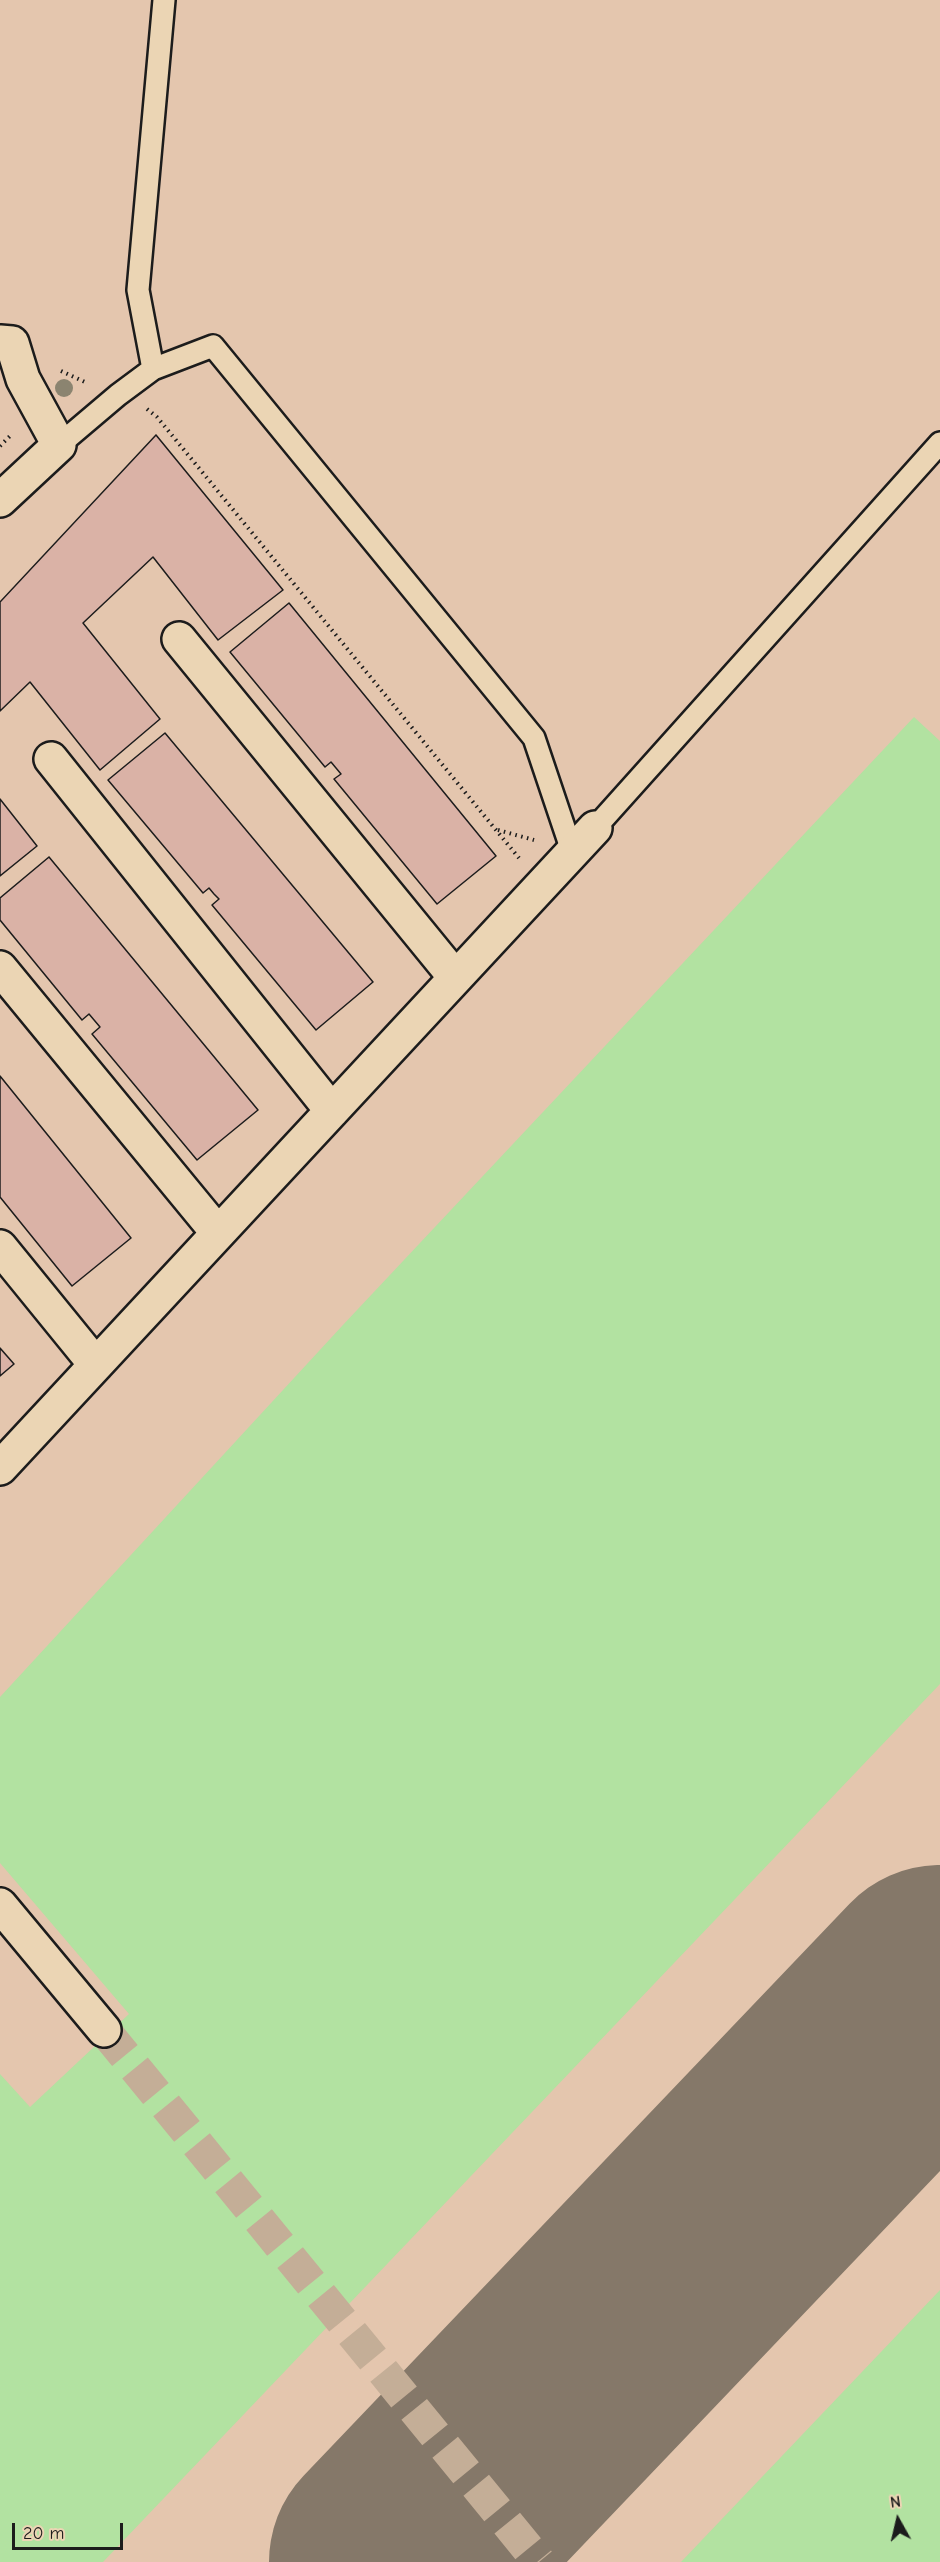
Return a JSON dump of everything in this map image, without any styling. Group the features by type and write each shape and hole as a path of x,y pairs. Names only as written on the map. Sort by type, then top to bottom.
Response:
{"street":[{"path":"0,342 12,343 23,378 59,446 0,500"},
{"path":"179,639 455,978"},
{"path":"51,759 332,1111"},
{"path":"0,1468 583,839"},
{"path":"0,968 218,1233"},
{"path":"0,1247 96,1365"},
{"path":"0,1905 104,2030"}],"lane":[{"path":"153,369 138,290 164,0"},
{"path":"59,446 118,395 153,369 213,346 534,738 583,839 940,443"}],"path":[{"path":"57,369 87,383"},
{"path":"139,404 157,417 497,830"}],"shaded area":[{"path":"0,0 940,0 940,2562 0,2562"}],"green space":[{"path":"914,717 940,741 940,1684 103,2562 0,2562 0,2074 30,2107 129,2014 0,1863 0,1697 342,1326"},
{"path":"940,2290 940,2562 681,2562"}],"building":[{"path":"156,435 283,590 218,640 153,557 83,623 160,719 100,770 30,682 0,711 0,602"},
{"path":"289,603 496,856 437,904 334,779 341,774 331,762 325,767 230,652"},
{"path":"165,733 373,982 316,1030 212,905 219,899 209,888 203,893 108,780"},
{"path":"0,799 37,846 0,876"},
{"path":"49,857 258,1110 197,1160 92,1034 100,1027 89,1014 82,1020 0,920 0,898"},
{"path":"0,1076 131,1238 72,1286 0,1197"},
{"path":"0,1348 14,1364 0,1376"}],"runway":[{"path":"394,2562 940,1990"}],"tunnel":[{"path":"104,2030 539,2562"}]}
